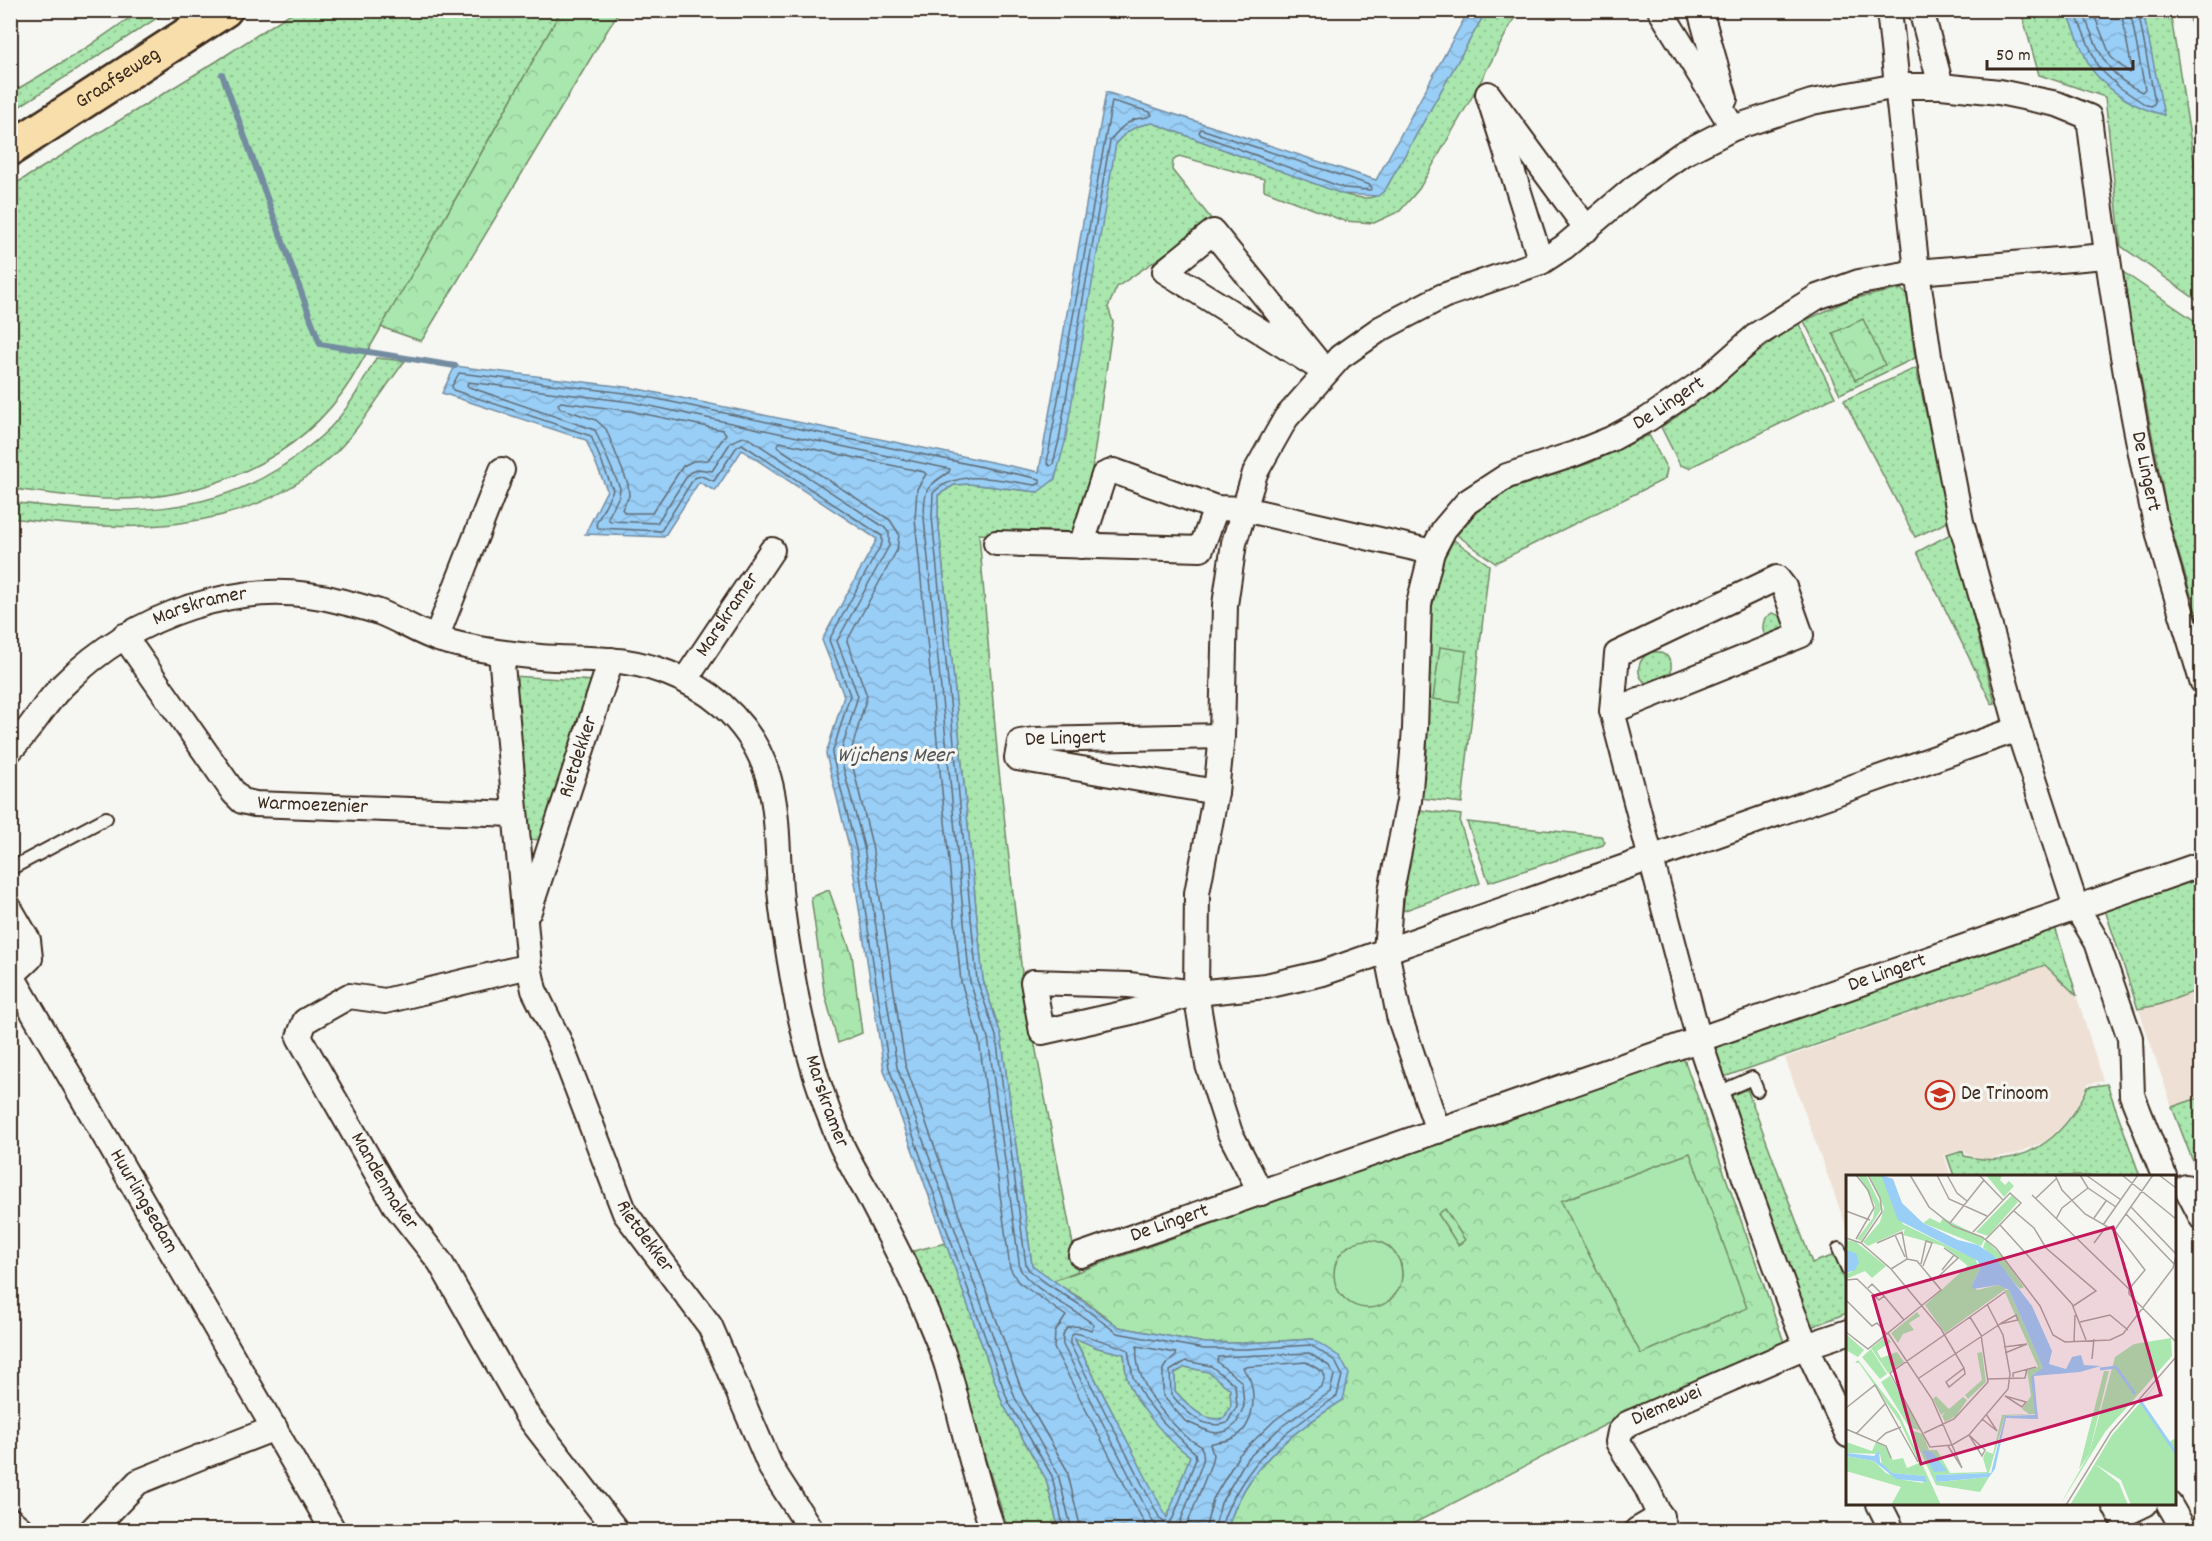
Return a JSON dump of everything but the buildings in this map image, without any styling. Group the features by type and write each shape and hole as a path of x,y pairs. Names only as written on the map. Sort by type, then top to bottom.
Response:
{"main road":[{"name":"Graafseweg","path":"10,149 225,10"}],"street":[{"path":"1660,10 1733,128"},
{"path":"1700,10 1733,128"},
{"path":"1889,10 1917,272 1929,356 1961,522 2018,729 2076,907 2097,942 2130,1038 2132,1095 2164,1175"},
{"path":"1921,10 1941,86"},
{"name":"De Lingert","path":"1261,1193 1230,1132 1212,1076 1196,993 1197,892 1216,792 1222,736 1225,605 1234,543 1255,473 1286,418 1340,357 1380,328 1443,296 1540,262 1564,247 1634,188 1682,154 1733,128 1812,102 1897,86 1941,86 1999,92 2057,104 2089,117 2106,256 2127,382 2157,524 2202,681"},
{"path":"1540,262 1488,94 1587,229"},
{"path":"1213,232 1326,372 1196,290 1165,271 1213,232"},
{"name":"De Lingert","path":"1438,1131 1399,1016 1386,950 1391,891 1410,789 1415,729 1419,604 1432,552 1444,529 1467,502 1507,476 1574,454 1611,439 1648,419 1707,379 1758,333 1816,297 1859,282 1917,272 2106,256"},
{"path":"436,638 502,470"},
{"path":"1082,546 1104,475 1114,471 1216,508 1244,509 1432,552"},
{"path":"996,543 1201,549 1216,508"},
{"name":"Marskramer","path":"685,681 772,550"},
{"path":"1612,711 1801,635 1784,587 1777,578 1617,654 1612,711 1699,1040 1716,1094 1806,1346 1846,1431"},
{"name":"Marskramer","path":"10,750 22,739 60,688 92,658 124,636 174,612 215,600 252,594 296,594 335,599 380,613 436,638 501,653 543,658 611,660 653,668 685,681 720,703 742,726 768,773 776,809 780,894 795,992 809,1050 841,1144 899,1252 947,1364 982,1501 993,1530"},
{"name":"Warmoezenier","path":"124,636 234,793 242,801 255,804 515,814"},
{"name":"Rietdekker","path":"501,653 529,966 534,990 559,1041 625,1214 710,1326 771,1468 811,1530"},
{"name":"Rietdekker","path":"525,923 611,660"},
{"path":"1196,993 1129,985 1033,982 1042,1032 1131,1012 1196,993 1266,986 1323,973 2018,729"},
{"name":"De Lingert","path":"1216,792 1017,759 1020,742 1034,740 1222,736"},
{"path":"519,857 545,859"},
{"name":"De Lingert","path":"1081,1255 2202,864"},
{"path":"10,909 28,940 30,958 11,976"},
{"name":"Mandenmaker","path":"529,966 385,1001 349,996 305,1021 299,1038 395,1205 440,1262 526,1415 616,1530"},
{"name":"Huurlingsedam","path":"11,976 333,1530"},
{"path":"2187,1187 2202,1218"},
{"name":"Diemewei","path":"1637,1530 1664,1523 1647,1488 1618,1442 1620,1432 1627,1424 1806,1346 1846,1333"},
{"path":"92,1530 138,1482 275,1428"},
{"path":"1880,1505 1892,1530"},
{"path":"2120,1517 2141,1505"},
{"path":"2170,1505 2184,1530"},
{"path":"10,1520 22,1530"}],"lane":[{"path":"10,868 106,819"},
{"path":"1716,1094 1752,1078 1756,1090"},
{"path":"1839,1249 1846,1265"}],"shaded area":[{"path":"2201,907 2201,1097 2172,1107 2139,1010 2153,1005"},
{"name":"De Trinoom","path":"2045,966 2077,997 2103,1081 2088,1084 2077,1106 2063,1125 2046,1141 2016,1154 1983,1159 1966,1154 1965,1149 1944,1155 1951,1175 1846,1175 1846,1226 1785,1058"}],"green space":[{"path":"141,10 168,11 11,112 11,93 86,48"},
{"path":"294,11 561,11 351,380 329,409 304,433 276,454 245,471 212,484 177,493 142,498 106,499 11,489 10,187 217,61"},
{"path":"561,11 619,11 421,341 381,327 447,214"},
{"path":"1486,11 1518,11 1419,189 1400,211 1374,223 1344,221 1264,190 1264,179 1179,156 1173,161 1172,170 1213,221 1117,287 1108,307 1113,322 1082,539 979,534 998,762 1023,982 1078,1271 1052,1281 1032,1265 1001,1035 983,980 938,517 938,495 954,485 969,484 1038,492 1116,143 1124,135 1132,129 1153,123 1343,194 1370,198 1385,190"},
{"path":"2021,11 2067,11 2093,71 2163,115 2143,11 2170,11 2201,205 2201,303 2121,246 2105,97 2039,75"},
{"path":"2189,11 2201,11 2201,84"},
{"path":"2120,270 2201,325 2201,629 2168,517"},
{"path":"1901,289 1907,295 1915,358 1840,394 1804,321 1851,299"},
{"path":"1863,319 1885,365 1855,380 1833,333"},
{"path":"1798,322 1835,397 1689,468 1680,465 1661,427"},
{"path":"376,358 405,361 351,436 330,458 296,484 259,503 220,516 179,523 137,526 95,526 11,518 11,502 88,509 164,508 200,501 236,490 270,474 325,433 348,405"},
{"path":"1916,368 1950,521 1915,537 1844,400"},
{"path":"1649,435 1667,469 1665,479 1495,563 1457,535 1477,512 1508,490 1590,463"},
{"path":"1952,533 1995,703 1992,704 1917,552"},
{"path":"1454,540 1489,565 1462,803 1421,798 1427,751 1430,626 1434,587 1440,565"},
{"path":"1772,613 1784,617 1790,627 1766,638 1763,623 1765,618"},
{"path":"1440,647 1466,651 1459,703 1433,699"},
{"path":"1659,652 1667,656 1671,663 1671,675 1647,684 1640,676 1639,667 1646,655"},
{"path":"511,676 595,681 543,840 526,839"},
{"path":"1419,810 1461,815 1460,823 1480,883 1403,911 1407,872"},
{"path":"1467,822 1601,836 1605,842 1603,845 1489,882"},
{"path":"2201,877 2201,989 2158,1005 2138,1009 2105,910"},
{"path":"829,890 852,955 862,1033 838,1043 824,991 811,897"},
{"path":"2055,927 2077,996 2045,965 1721,1078 1713,1049"},
{"path":"1683,1056 1784,1342 1632,1411 1401,1530 1227,1530 1235,1507 1246,1488 1272,1454 1304,1426 1342,1400 1313,1339 1205,1343 1119,1327 1084,1300 1052,1281","holes":["1367,1240 1401,1264 1400,1286 1337,1288 1335,1271 1340,1256 1358,1242"]},
{"path":"2107,1084 2140,1175 1954,1175 1947,1156 1963,1151 1964,1156 2005,1159 2039,1147 2067,1122 2088,1087"},
{"path":"1747,1089 1812,1263 1835,1255 1846,1286 1846,1313 1811,1327 1728,1097"},
{"path":"2201,1097 2201,1164 2195,1167 2172,1107"},
{"path":"1690,1153 1747,1308 1641,1354 1561,1201"},
{"path":"1445,1209 1465,1240 1458,1245 1438,1214"},
{"path":"1368,1240 1381,1243 1392,1250 1399,1261 1402,1274 1399,1287 1392,1298 1381,1305 1368,1308 1355,1305 1344,1298 1337,1287 1334,1274 1337,1261 1344,1250 1355,1243"},
{"path":"946,1243 1003,1404 1046,1479 1059,1530 1008,1530 950,1347 905,1253"},
{"path":"1074,1337 1098,1348 1124,1354 1127,1377 1136,1397 1163,1431 1190,1456 1167,1519"},
{"path":"1185,1367 1208,1371 1230,1389 1231,1405 1224,1418 1209,1418 1196,1412 1175,1391 1175,1373"}],"water":[{"name":"Wijchens Meer","path":"1469,10 1486,11 1385,190 1378,196 1342,194 1153,123 1132,129 1124,135 1116,143 1065,442 1055,479 1038,492 969,484 954,485 938,495 938,517 983,980 1001,1035 1032,1265 1119,1327 1205,1343 1313,1339 1340,1357 1349,1374 1343,1400 1288,1440 1258,1470 1235,1507 1227,1530 1059,1530 1046,1479 1003,1404 884,1070 850,850 826,754 844,696 822,640 877,539 742,450 715,491 699,482 664,537 585,534 607,490 586,440 442,393 455,366 633,388 1039,472 1106,92 1376,180","holes":["1074,1338 1098,1348 1124,1354 1127,1378 1144,1410 1163,1432 1190,1456 1167,1518","1185,1367 1208,1372 1230,1389 1231,1405 1224,1418 1209,1418 1196,1412 1175,1391 1175,1373"]},
{"path":"2067,11 2143,11 2164,115 2144,109 2125,99 2100,79 2086,59"}],"waterway":[{"path":"222,74 320,344 455,366"}],"place":[{"name":"De Trinoom","path":"1940,1095"}]}
